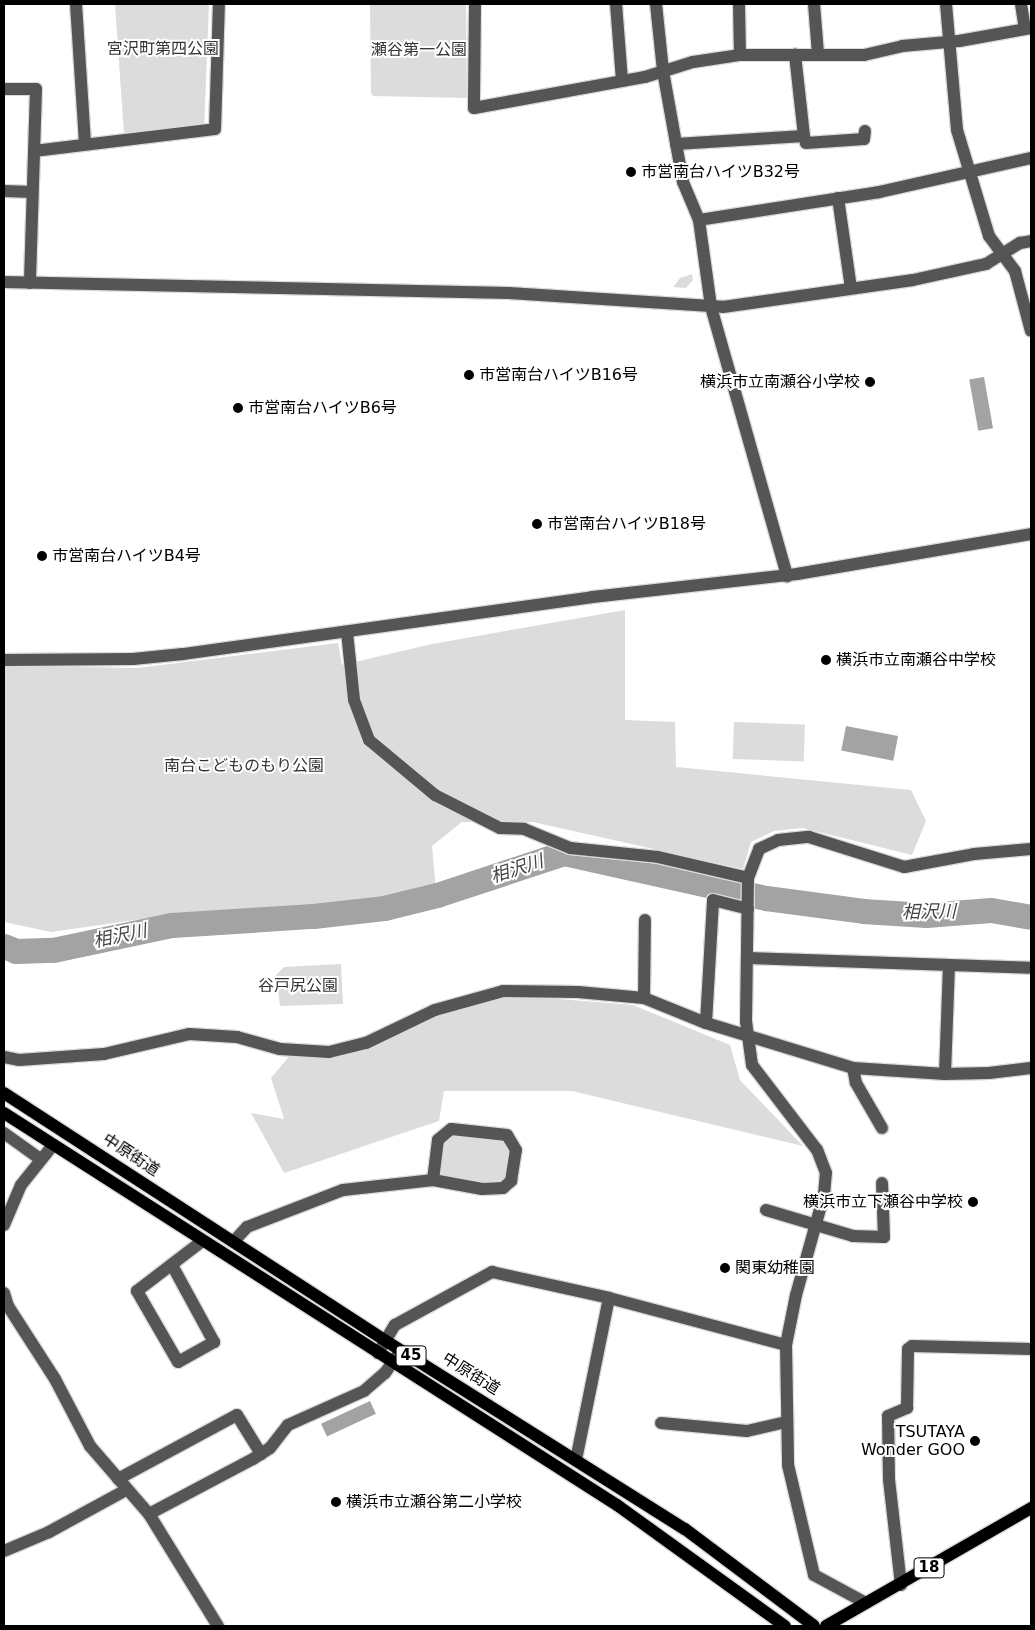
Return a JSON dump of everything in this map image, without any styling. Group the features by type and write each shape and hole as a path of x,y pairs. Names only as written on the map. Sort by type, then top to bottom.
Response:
{"main road":[{"name":"中原街道","path":"4,1092 386,1341 685,1529 814,1626"},
{"name":"中原街道","path":"4,1113 201,1242 617,1505 785,1626"},
{"name":"18","path":"826,1626 901,1585 1031,1508"}],"street":[{"path":"76,4 86,144"},
{"path":"34,151 215,128 219,4"},
{"path":"475,4 474,108 622,81 663,71 685,63 740,55 864,55 902,46 949,42 1028,28 1021,4"},
{"path":"616,4 622,81"},
{"path":"656,4 663,71 683,182 700,220 710,307 787,576"},
{"path":"739,4 740,55"},
{"path":"814,4 818,54"},
{"path":"946,4 957,130 989,236 1015,271 1031,331"},
{"path":"795,54 806,143 864,139 865,131"},
{"path":"4,89 36,89 30,283"},
{"path":"676,144 804,136"},
{"path":"700,220 838,198 1031,158"},
{"path":"4,191 32,192"},
{"path":"838,198 851,288"},
{"path":"4,282 509,294 710,307 922,278 986,264 1020,243 1031,241"},
{"path":"4,660 133,659 347,632 592,597 787,576 1031,534"},
{"path":"347,632 354,700 364,732 369,740 434,795 500,828 524,829 570,848 658,857 748,882"},
{"path":"866,1603 814,1574 788,1465 785,1422 786,1345 814,1224 824,1195 826,1173 818,1150 752,1065 748,1036 748,882 759,849 778,840 809,837 904,867 974,854 1031,849"},
{"path":"706,1022 713,900 748,905"},
{"path":"644,998 645,920"},
{"path":"747,958 1031,968"},
{"path":"945,1074 949,965"},
{"path":"4,1057 19,1060 104,1054 189,1034 237,1037 280,1049 329,1052 366,1043 435,1010 503,992 578,992 644,998 706,1022 852,1068 945,1074 990,1073 1031,1068"},
{"path":"852,1068 856,1084 882,1128"},
{"path":"234,1241 247,1227 343,1190 433,1180 482,1189 503,1188 511,1181 516,1150 507,1135 451,1129 438,1140 433,1180"},
{"path":"4,1133 40,1159"},
{"path":"4,1225 20,1185 52,1145"},
{"path":"766,1210 853,1236 884,1237 882,1183"},
{"path":"172,1265 214,1342 178,1362 137,1290 201,1242"},
{"path":"378,1353 395,1325 492,1272 609,1298 786,1345"},
{"path":"4,1293 6,1306 55,1379 90,1446 126,1490 149,1514 218,1626"},
{"path":"576,1460 609,1298"},
{"path":"901,1585 889,1479 888,1416 907,1408 908,1349 912,1346 1031,1349"},
{"path":"149,1514 261,1454 270,1448 288,1425 364,1391 393,1363 401,1350"},
{"path":"118,1479 237,1414 261,1454"},
{"path":"661,1423 747,1431 785,1422"},
{"path":"4,1551 49,1532 126,1490"}],"green space":[{"name":"宮沢町第四公園","path":"115,4 209,4 204,130 124,134"},
{"name":"瀬谷第一公園","path":"370,4 466,4 467,98 373,96 371,93"},
{"path":"692,274 693,280 686,288 673,287 680,278"},
{"name":"南台こどものもり公園","path":"625,610 625,720 675,722 676,767 911,790 926,821 912,855 803,828 774,831 751,842 743,869 533,822 462,822 432,846 437,901 263,921 156,917 51,932 4,922 4,666 137,668 338,643 342,665 432,644"},
{"path":"734,722 805,724 804,761 733,759"},
{"name":"谷戸尻公園","path":"341,964 343,1004 280,1006 276,975 284,967"},
{"path":"509,995 633,1005 730,1045 740,1080 803,1146 572,1091 444,1091 439,1121 284,1173 251,1113 284,1119 271,1078 291,1054 376,1043 433,1018"},
{"path":"451,1136 503,1139 510,1149 506,1178 502,1182 484,1185 439,1175 443,1144"}],"shaded area":[{"path":"984,377 993,428 978,431 969,380"},
{"path":"846,726 898,736 893,761 841,751"},
{"path":"370,1401 376,1414 327,1437 321,1424"}],"waterway":[{"name":"相沢川","path":"4,946 16,951 53,950 172,925 313,916 384,908 437,895 564,853 766,898 863,911 926,915 991,910 1031,917"}],"place":[{"name":"市営南台ハイツB32号","path":"631,172"},
{"name":"市営南台ハイツB16号","path":"469,375"},
{"name":"横浜市立南瀬谷小学校","path":"870,382"},
{"name":"市営南台ハイツB6号","path":"238,408"},
{"name":"市営南台ハイツB18号","path":"537,524"},
{"name":"市営南台ハイツB4号","path":"42,556"},
{"name":"横浜市立南瀬谷中学校","path":"826,660"},
{"name":"横浜市立下瀬谷中学校","path":"973,1202"},
{"name":"関東幼稚園","path":"725,1268"},
{"name":"TSUTAYA Wonder GOO","path":"975,1441"},
{"name":"横浜市立瀬谷第二小学校","path":"336,1502"}]}
